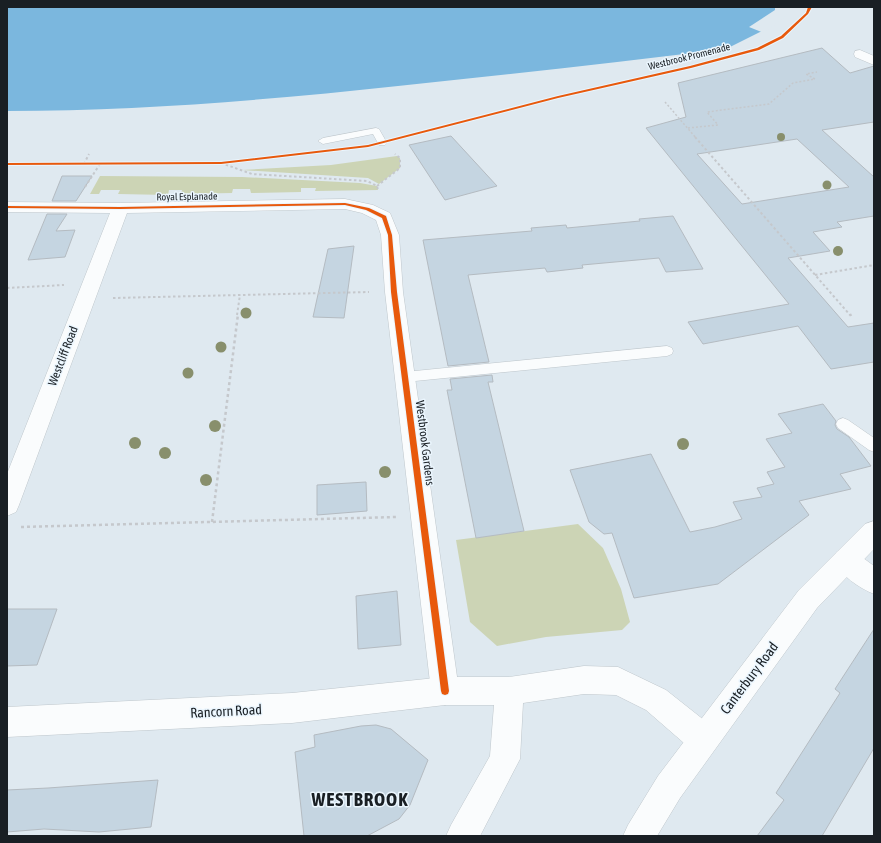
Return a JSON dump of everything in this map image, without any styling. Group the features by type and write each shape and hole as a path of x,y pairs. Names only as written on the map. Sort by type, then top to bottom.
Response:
{"main road":[{"path":"874,51 860,54 874,61"},
{"name":"Royal Esplanade","path":"7,207 120,208 344,204 367,209"},
{"name":"Westcliff Road","path":"7,505 120,208"},
{"name":"Westbrook Gardens","path":"367,209 384,217 390,234 394,292 445,691"},
{"name":"Canterbury Road","path":"639,836 669,787 703,738 808,599 874,532"},
{"path":"846,560 874,582"},
{"name":"Rancorn Road","path":"7,722 292,708 445,691 509,691 584,680 618,681 656,700 703,738"},
{"path":"462,836 505,759 509,691"}],"lane":[{"path":"322,141 376,131 382,143"},
{"path":"405,376 667,351"},
{"path":"843,424 874,446"}],"path":[{"path":"687,128 718,125 707,112 769,104 793,83 815,79 806,74 817,72"},
{"path":"665,102 851,316"},
{"path":"84,164 89,154"},
{"path":"376,186 400,168 400,158"},
{"path":"221,163 252,174 367,181 376,186 378,190 367,209"},
{"path":"84,188 100,164"},
{"path":"815,275 874,265"},
{"path":"7,288 240,295 394,292"},
{"path":"212,522 240,295"},
{"path":"15,527 423,516"}],"green space":[{"path":"397,156 400,158 400,168 379,184 368,178 242,170 331,165"},
{"path":"100,176 242,177 360,183 377,186 378,190 315,191 316,188 301,188 301,192 251,193 250,189 233,189 232,193 181,194 182,190 169,190 168,195 118,194 120,190 101,190 99,194 90,194"},
{"path":"578,524 603,548 621,589 630,622 622,630 546,637 497,646 470,622 456,540"}],"water":[{"path":"7,7 788,7 772,26 726,49 603,64 252,100 154,107 7,111"}],"pier":[{"path":"775,7 790,7 786,16 764,33 749,27 775,10"}],"building":[{"path":"822,48 850,73 874,66 874,122 822,130 874,177 874,216 837,222 842,227 813,232 830,251 788,258 848,327 874,323 874,362 831,369 798,326 703,344 688,322 789,304 646,128 686,117 678,83","holes":["797,139 849,187 742,204 697,154"]},
{"path":"451,136 497,186 445,200 409,145"},
{"path":"62,176 92,176 76,201 52,201"},
{"path":"47,214 67,214 56,231 75,230 65,257 28,260"},
{"path":"673,216 703,269 666,272 659,258 582,265 583,268 547,272 545,268 468,275 489,362 448,366 423,240 532,231 531,228 566,225 567,228 640,221 639,219"},
{"path":"354,246 344,318 313,317 328,249"},
{"path":"492,375 493,382 488,382 524,531 476,538 447,390 452,390 450,379"},
{"path":"823,404 836,421 835,425 837,429 849,437 871,466 840,474 851,489 799,501 809,515 718,584 634,598 612,533 604,534 589,522 570,470 651,454 690,532 715,527 742,519 733,502 762,497 757,488 774,484 767,472 785,467 766,439 792,433 778,414"},
{"path":"366,482 367,511 317,515 317,485"},
{"path":"397,591 401,645 358,649 356,596"},
{"path":"7,609 57,609 37,665 7,666"},
{"path":"874,629 874,748 822,836 757,836 784,800 776,793 840,693 835,689"},
{"path":"376,725 391,729 428,760 410,805 399,819 367,836 304,836 295,752 315,747 314,735 361,726"},
{"path":"158,780 151,827 99,832 44,829 7,832 7,790"}],"cycle path":[{"name":"Westbrook Promenade","path":"7,164 221,163 368,146 558,97 691,67 758,49 782,37 807,13 810,7"},
{"path":"7,207 120,208 345,204 367,209 384,217 390,235 394,292 445,691"}],"district":[{"name":"WESTBROOK","path":"360,799"}]}
